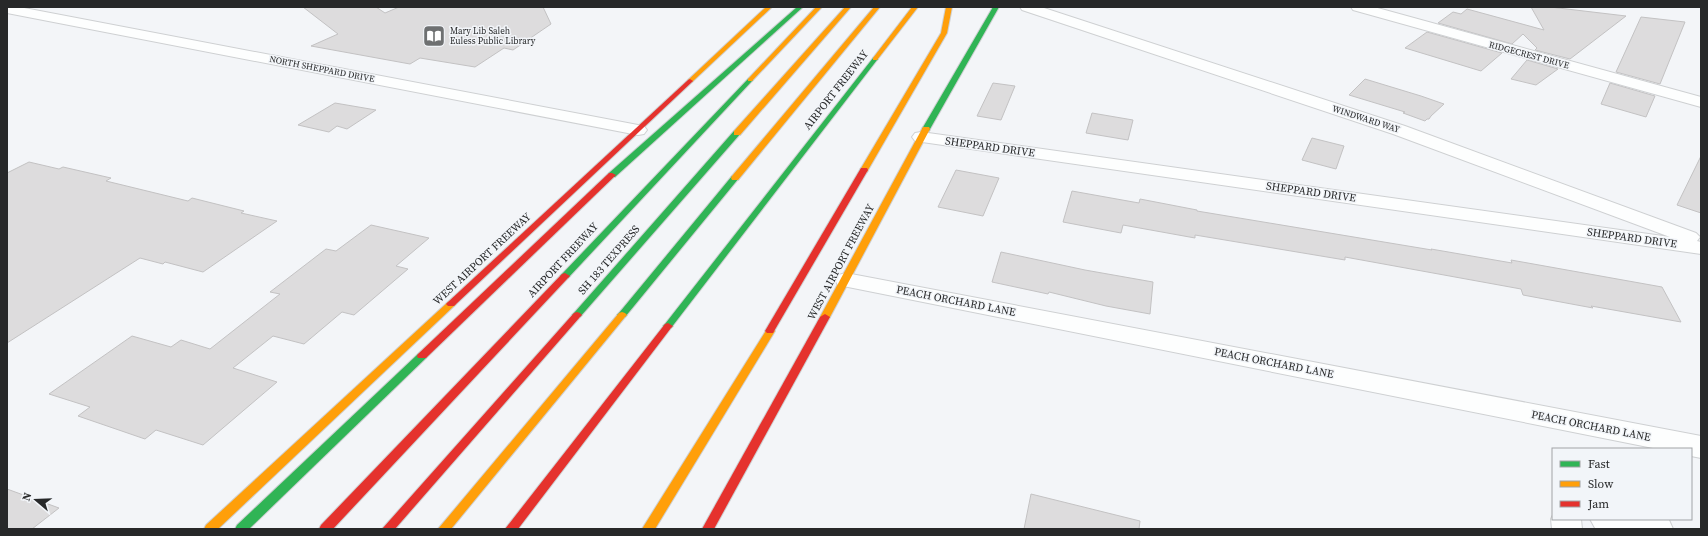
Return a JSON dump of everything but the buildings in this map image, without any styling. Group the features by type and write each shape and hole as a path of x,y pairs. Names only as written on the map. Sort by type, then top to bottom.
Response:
{"main road":[{"name":"WEST AIRPORT FREEWAY","path":"210,529 769,7"},
{"path":"242,529 586,199 800,7"},
{"name":"AIRPORT FREEWAY","path":"325,529 819,7"},
{"name":"SH 183 TEXPRESS","path":"388,529 848,7"},
{"path":"444,529 878,7"},
{"name":"AIRPORT FREEWAY","path":"511,529 915,7"},
{"path":"648,529 747,371 944,33 949,7"},
{"name":"WEST AIRPORT FREEWAY","path":"708,529 846,280 921,137 996,7"}],"street":[{"name":"WINDWARD WAY","path":"1027,7 1399,130 1701,242"},
{"name":"RIDGECREST DRIVE","path":"1358,7 1701,102"},
{"path":"1389,16 1406,7"},
{"name":"NORTH SHEPPARD DRIVE","path":"7,9 638,130"},
{"name":"SHEPPARD DRIVE","path":"921,137 1701,248"},
{"name":"PEACH ORCHARD LANE","path":"846,280 1678,448"},
{"path":"1610,520 1658,529"}],"traffic: fast":[{"path":"612,175 800,7"},
{"path":"926,129 996,7"},
{"path":"668,326 875,59"},
{"path":"565,276 750,80"},
{"path":"577,315 737,133"},
{"path":"622,315 735,178"},
{"path":"241,529 422,356"}],"traffic: slow":[{"path":"690,81 769,7"},
{"path":"750,80 819,7"},
{"path":"737,133 848,7"},
{"path":"735,178 877,7"},
{"path":"875,59 915,7"},
{"path":"864,170 944,33 949,7"},
{"path":"825,317 926,129"},
{"path":"210,529 451,304"},
{"path":"444,529 622,315"},
{"path":"648,529 770,331"}],"traffic: jam":[{"path":"451,304 690,81"},
{"path":"770,331 864,170"},
{"path":"422,356 612,175"},
{"path":"325,529 565,276"},
{"path":"388,529 577,315"},
{"path":"708,529 825,317"},
{"path":"511,529 668,326"}],"place":[{"name":"Mary Lib Saleh Euless Public Library","path":"434,36"}]}
